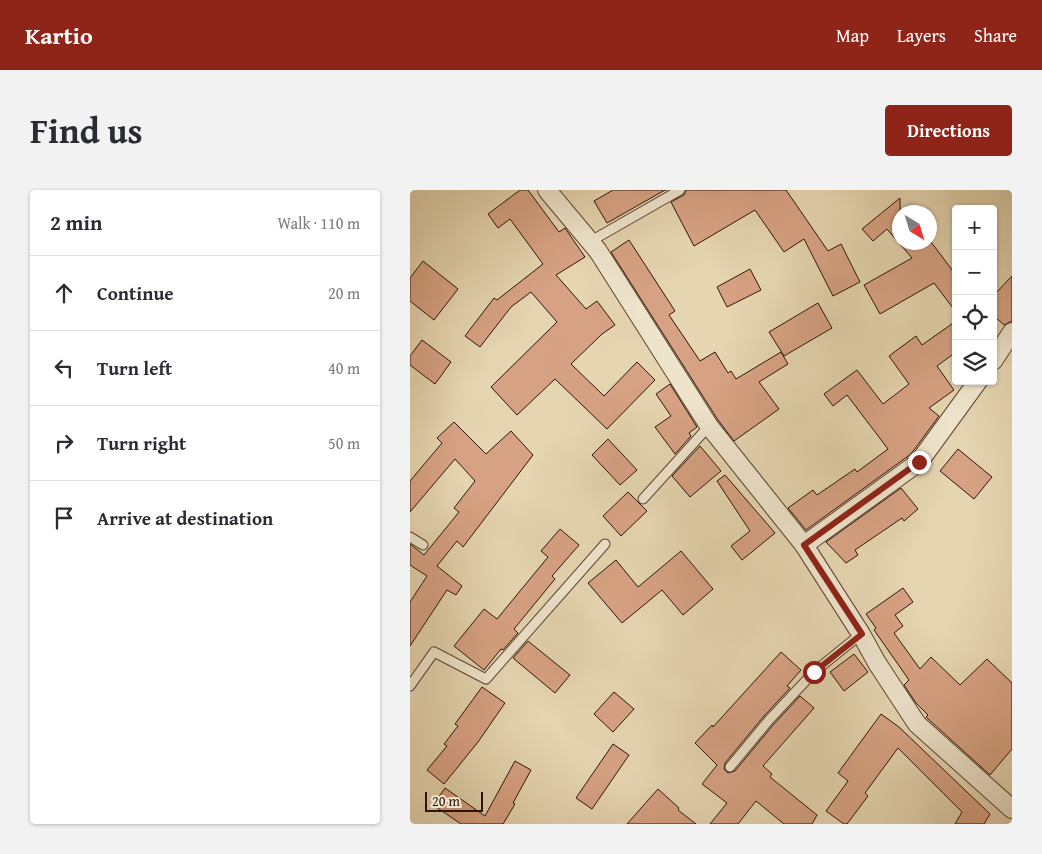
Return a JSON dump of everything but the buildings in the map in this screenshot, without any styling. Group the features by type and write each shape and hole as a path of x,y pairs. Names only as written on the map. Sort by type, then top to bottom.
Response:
{"street":[{"path":"548,190 591,241 709,426 804,545 862,634 877,663 916,724 1012,809"},
{"path":"997,355 1012,332"},
{"path":"804,545 919,462 975,385"}],"lane":[{"path":"591,241 680,190"},
{"path":"643,499 709,426"},
{"path":"410,537 423,545"},
{"path":"410,686 434,652 486,679 605,544"},
{"path":"730,767 769,720 814,672 862,634"}],"route":[{"path":"814,672 862,634 804,545 919,462"}]}
